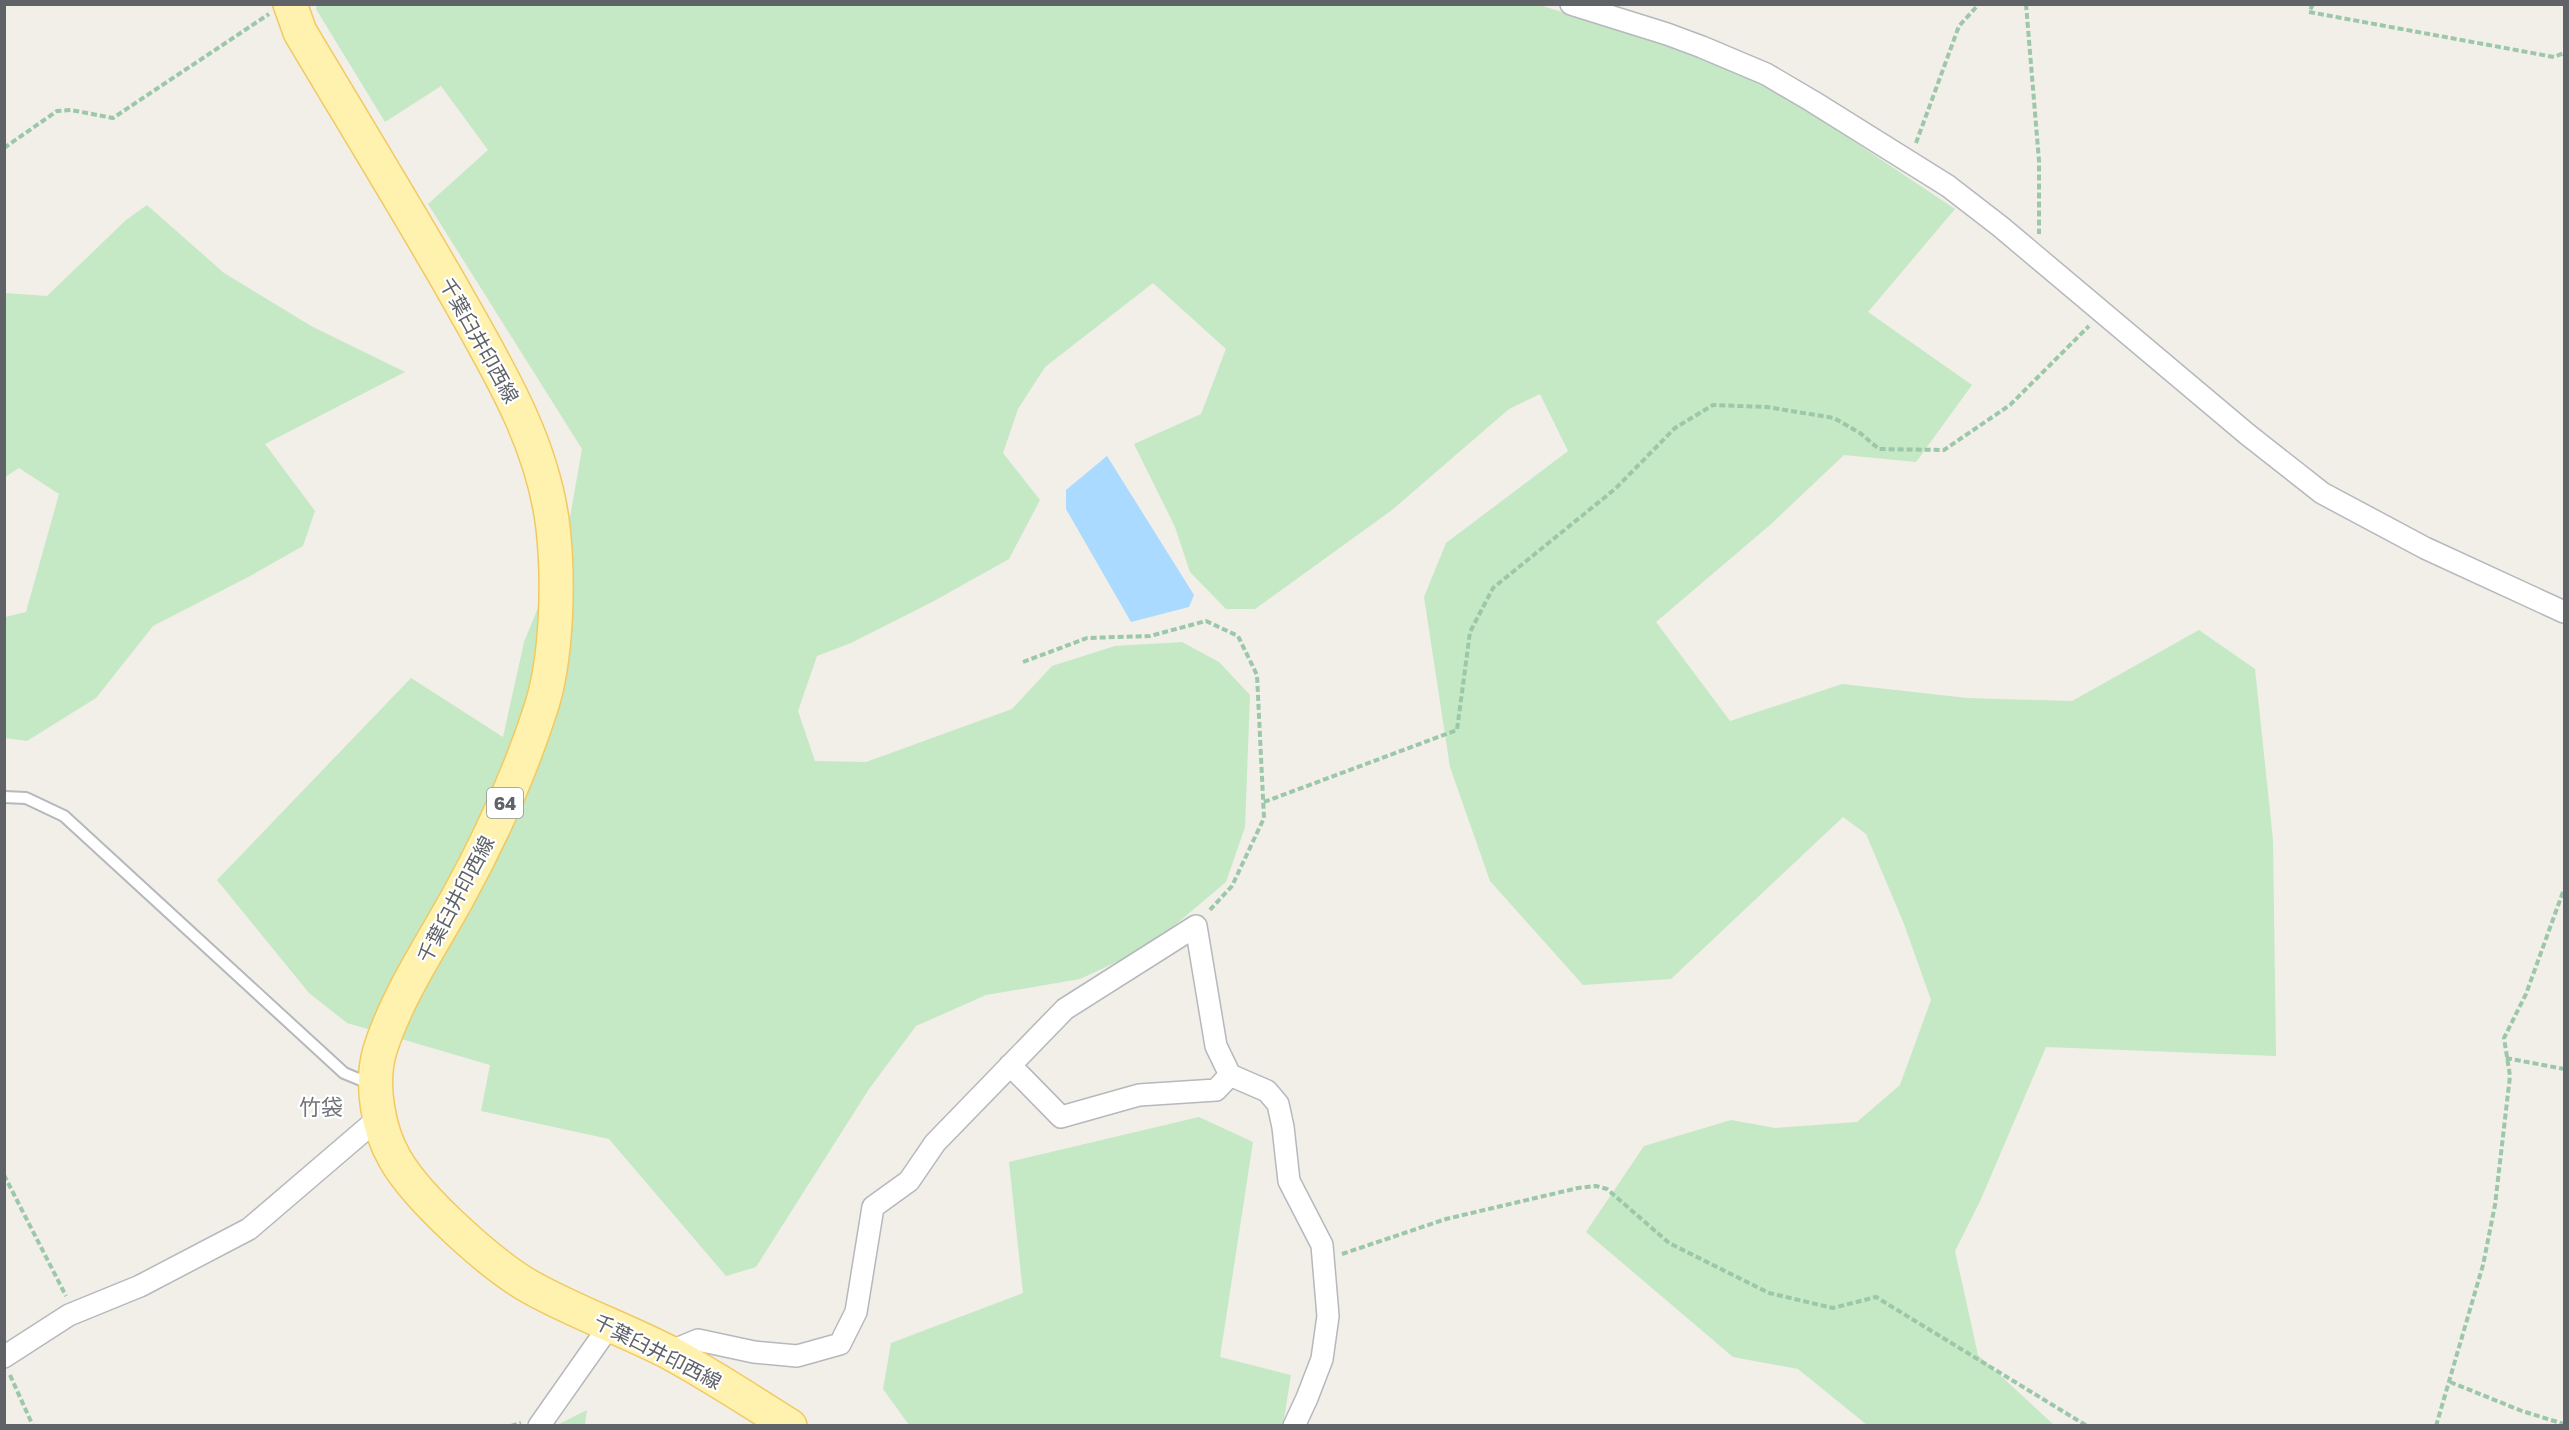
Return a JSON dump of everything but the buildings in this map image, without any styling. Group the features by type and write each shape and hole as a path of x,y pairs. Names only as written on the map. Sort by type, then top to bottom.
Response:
{"main road":[{"name":"千葉臼井印西線","path":"282,8 300,33 396,191 511,392 539,465 553,527 554,640 542,704 505,803 465,884 400,1003 379,1054 378,1101 386,1141 396,1162 447,1221 526,1285 671,1354 790,1425"}],"street":[{"path":"1571,4 1667,34 1766,74 1910,161 1948,186 2038,258 2247,434 2322,493 2425,548 2565,612"},
{"path":"671,1354 674,1350 698,1340 754,1352 797,1356 840,1344 856,1312 873,1207 909,1181 934,1143 1065,1009 1196,926 1216,1046 1230,1075 1267,1091 1278,1104 1289,1181 1322,1245 1328,1316 1322,1359 1308,1398 1294,1425"},
{"path":"1010,1065 1061,1117 1139,1095 1216,1090 1230,1075"},
{"path":"7,1365 74,1313 140,1286 249,1229 378,1101"},
{"path":"539,1425 610,1324"}],"lane":[{"path":"4,797 26,798 64,816 344,1073 378,1101"}],"path":[{"path":"1910,161 1959,26 1979,4"},
{"path":"2026,4 2039,161 2038,258"},
{"path":"2313,4 2309,12 2554,57 2565,53"},
{"path":"4,148 57,111 71,110 113,118 282,8"},
{"path":"1264,802 1457,730 1470,632 1493,588 1616,489 1675,428 1713,405 1767,407 1834,418 1860,433 1879,450 1944,450 2010,405 2103,312"},
{"path":"1023,662 1087,638 1150,636 1206,621 1238,636 1257,675 1264,818 1232,886 1196,926"},
{"path":"2436,1425 2483,1265 2495,1205 2510,1076 2504,1038 2526,993 2565,889"},
{"path":"2506,1058 2565,1069"},
{"path":"4,1175 74,1313"},
{"path":"1324,1260 1446,1219 1578,1188 1596,1186 1606,1189 1669,1243 1769,1293 1833,1308 1876,1297 2087,1425"},
{"path":"7,1365 33,1425"},
{"path":"2450,1381 2522,1412 2565,1424"}],"green space":[{"path":"317,5 1539,5 1671,45 1774,88 1955,209 1868,312 1972,385 1916,462 1844,455 1770,525 1656,622 1730,721 1842,684 1967,698 2072,701 2199,630 2255,669 2273,840 2276,1056 2046,1047 1981,1199 1955,1251 1978,1355 2054,1425 1867,1425 1798,1369 1733,1357 1586,1232 1644,1146 1731,1120 1775,1128 1857,1122 1900,1085 1931,1000 1904,924 1866,834 1843,817 1671,979 1583,985 1490,881 1450,767 1424,597 1446,543 1568,451 1540,394 1509,409 1392,510 1255,609 1226,609 1190,572 1175,527 1134,444 1201,414 1226,349 1153,283 1045,367 1018,409 1003,453 1040,500 1009,559 934,601 851,643 817,656 798,711 815,761 866,762 1012,709 1052,666 1115,646 1182,642 1219,662 1250,695 1245,827 1226,882 1149,947 1080,979 986,995 916,1026 869,1089 756,1267 726,1276 609,1139 481,1111 490,1065 347,1023 309,993 217,880 411,678 503,737 524,642 566,540 582,449 428,204 488,150 441,86 385,122 316,9"},
{"path":"147,205 224,273 311,326 405,372 265,444 315,511 303,546 153,626 96,698 27,741 5,738 5,617 26,612 59,494 19,468 5,477 5,293 47,296 126,220"},
{"path":"1199,1117 1253,1142 1220,1357 1291,1375 1283,1425 909,1425 883,1389 891,1343 1023,1293 1009,1162"},
{"path":"587,1410 585,1425 557,1425"}],"water":[{"path":"1107,456 1194,595 1189,607 1131,622 1066,509 1066,490"}],"district":[{"name":"竹袋","path":"321,1106"}]}
